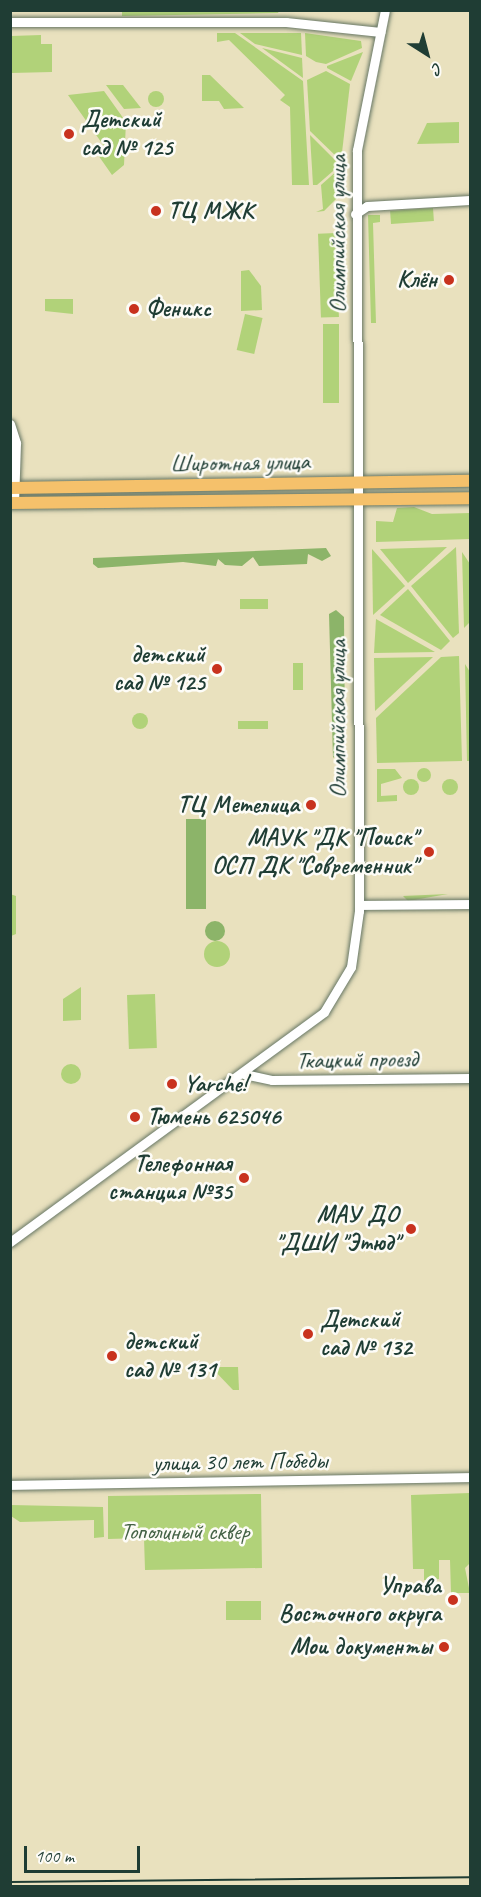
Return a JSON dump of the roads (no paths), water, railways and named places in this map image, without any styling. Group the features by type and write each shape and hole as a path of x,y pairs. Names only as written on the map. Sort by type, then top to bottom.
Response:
{"main road":[{"name":"Широтная улица","path":"13,488 471,481"},
{"name":"Широтная улица","path":"12,503 471,498"}],"street":[{"name":"Олимпийская улица","path":"10,1242 244,1074 324,1012 340,992 351,967 358,905 356,499 361,483 355,214 357,150 385,10"},
{"path":"10,22 286,22 380,32"},
{"path":"355,214 367,206 471,200"},
{"path":"10,424 12,503"},
{"path":"358,905 471,904"},
{"name":"Ткацкий проезд","path":"244,1074 272,1080 471,1078"},
{"name":"улица 30 лет Победы","path":"10,1485 471,1477"}],"railway":[{"path":"10,1882 470,1877"}],"place":[{"name":"Детский сад № 125","path":"69,134"},
{"name":"ТЦ МЖК","path":"156,211"},
{"name":"Клён","path":"449,280"},
{"name":"Феникс","path":"134,309"},
{"name":"детский сад № 125","path":"217,669"},
{"name":"ТЦ Метелица","path":"311,805"},
{"name":"МАУК \"ДК \"Поиск\" ОСП ДК \"Современник\"","path":"429,852"},
{"name":"Yarche!","path":"172,1084"},
{"name":"Тюмень 625046","path":"135,1117"},
{"name":"Телефонная станция №35","path":"244,1178"},
{"name":"МАУ ДО \"ДШИ \"Этюд\"","path":"411,1229"},
{"name":"Детский сад № 132","path":"308,1334"},
{"name":"детский сад № 131","path":"112,1356"},
{"name":"Управа Восточного округа","path":"453,1600"},
{"name":"Мои документы","path":"444,1647"}],"park label":[{"name":"Тополиный сквер","path":"185,1532"}]}
